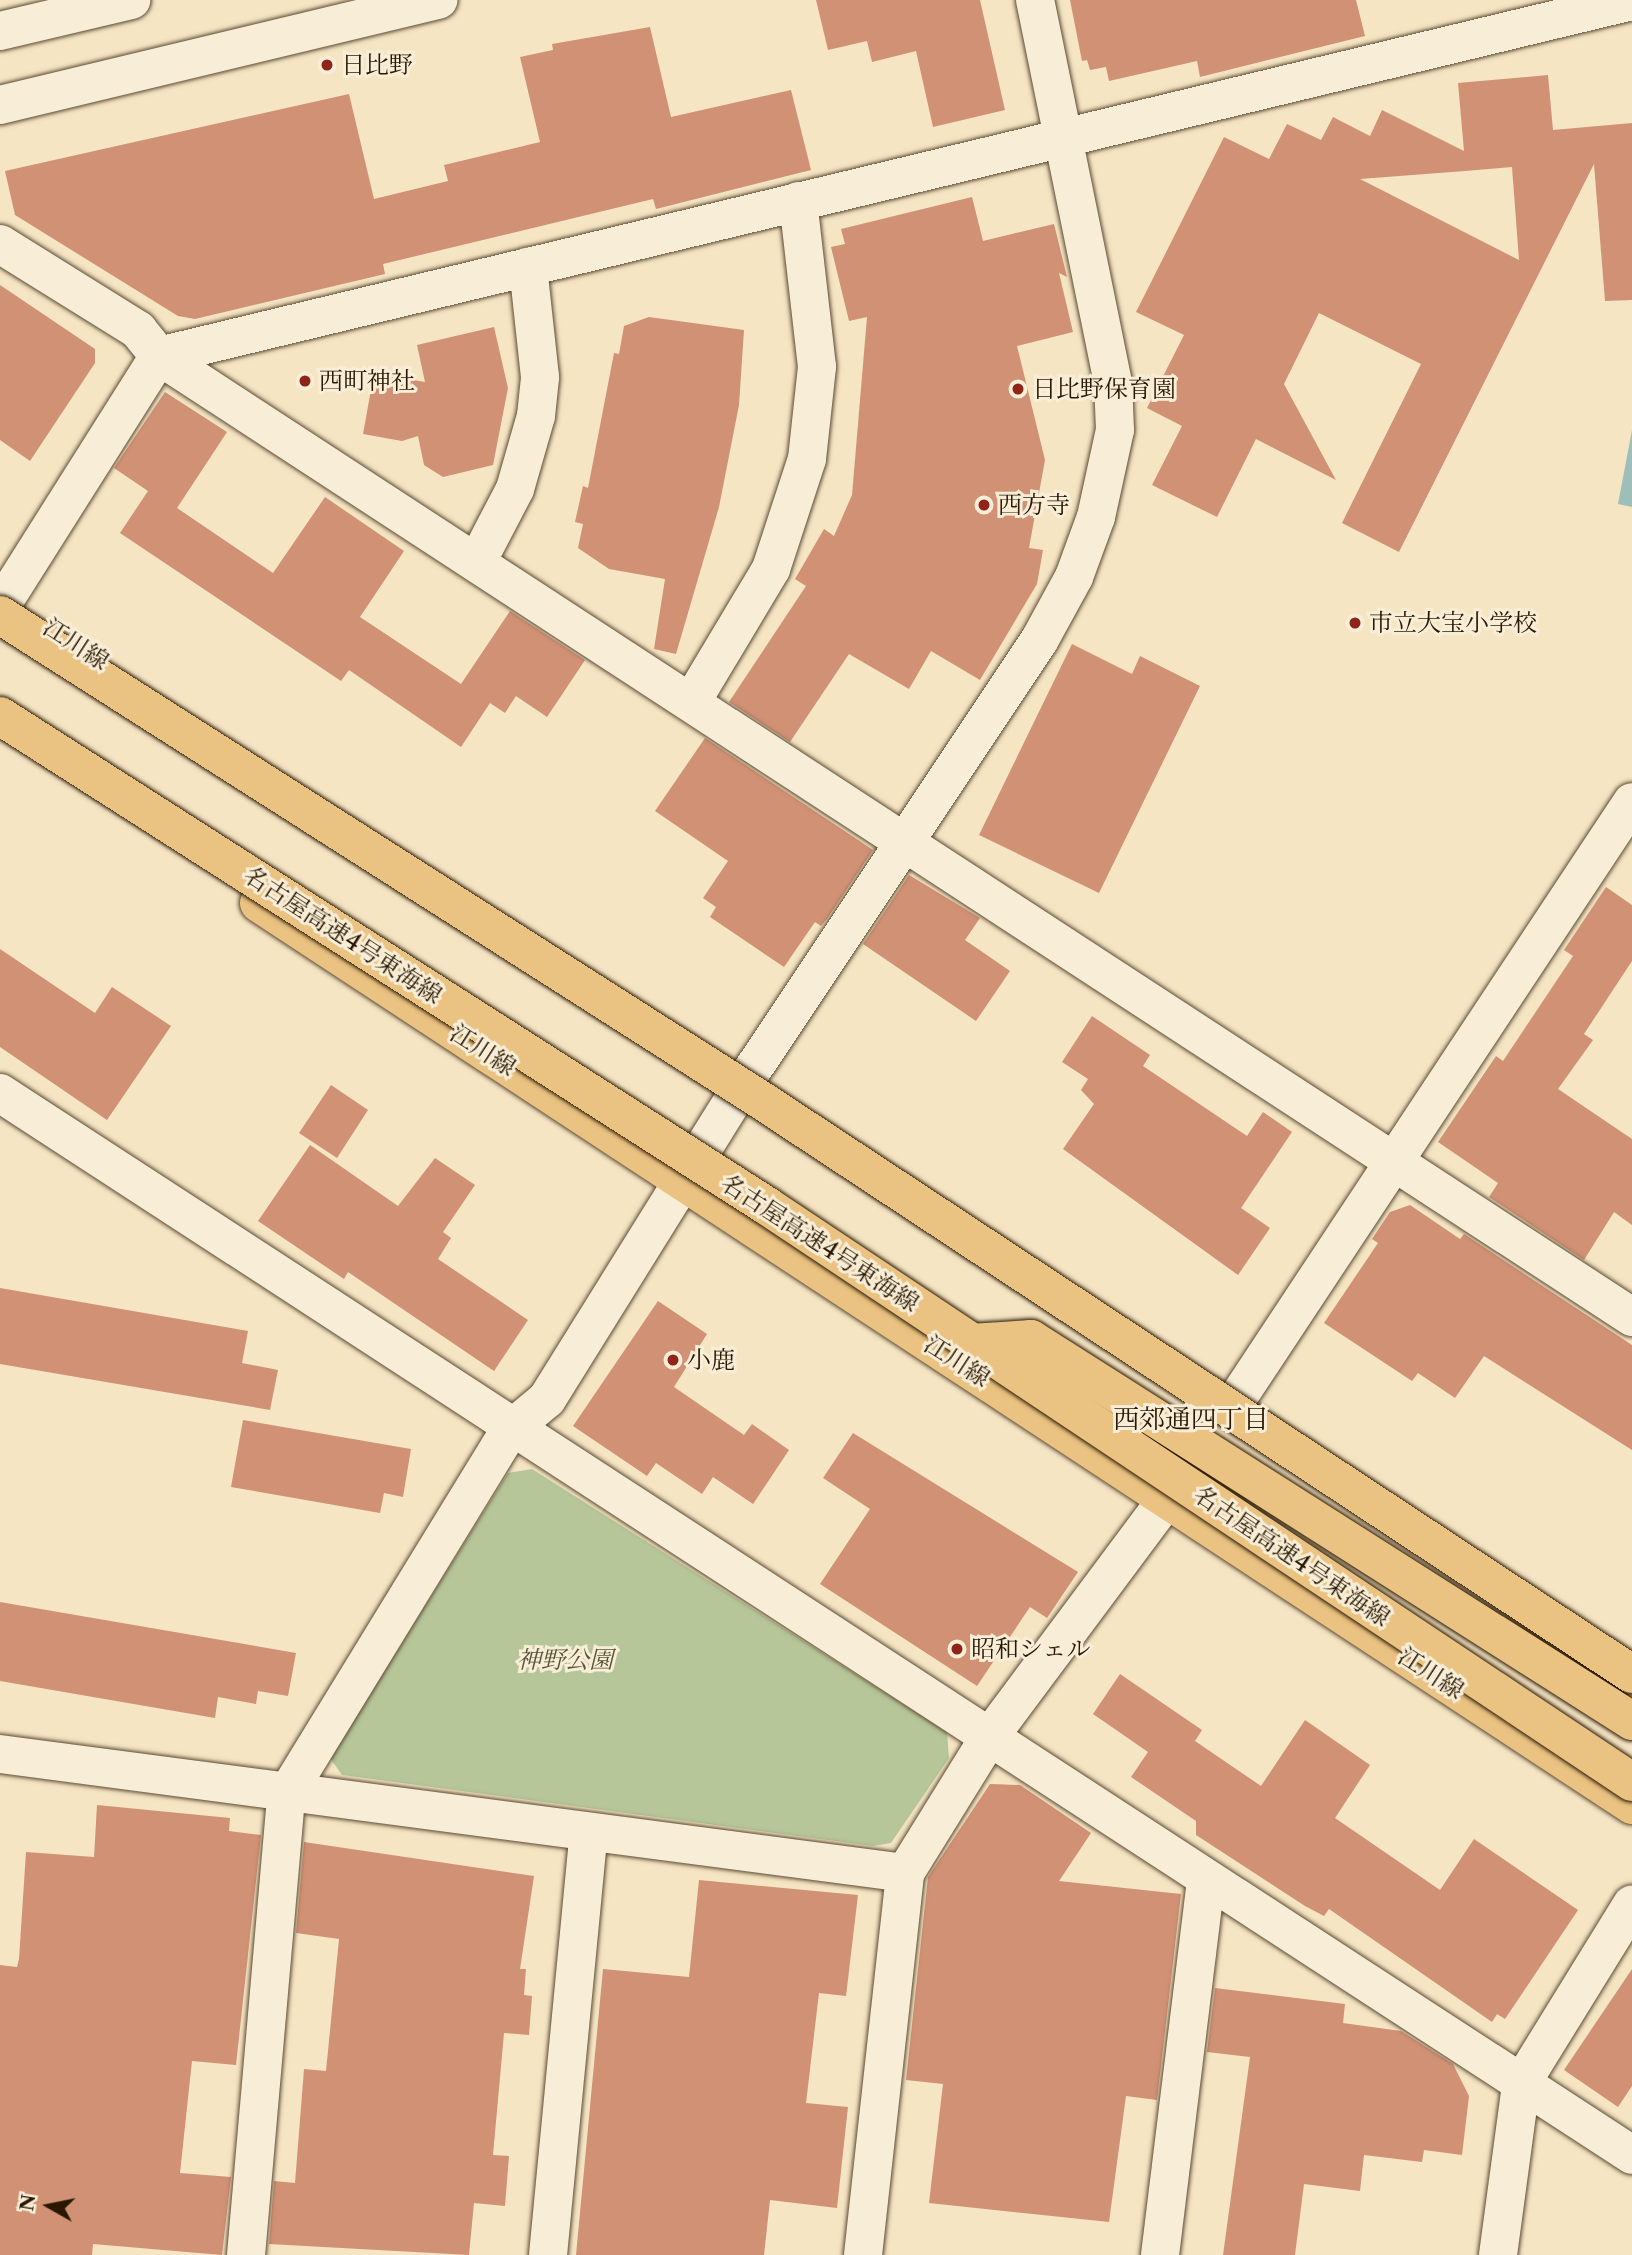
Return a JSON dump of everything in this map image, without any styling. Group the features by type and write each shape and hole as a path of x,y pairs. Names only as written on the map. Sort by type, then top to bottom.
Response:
{"main road":[{"name":"江川線","path":"2,602 747,1077 1235,1402 1632,1654"},
{"path":"2,602 1632,1674"},
{"name":"名古屋高速4号東海線","path":"0,716 971,1342 1632,1782"},
{"name":"江川線","path":"0,735 1632,1805"},
{"path":"971,1342 1031,1339 1632,1721"}],"street":[{"path":"0,31 131,0"},
{"path":"0,105 439,0"},
{"path":"246,2255 286,1795 510,1430 547,1399 747,1077 908,845 1074,577 1107,474 1113,383 1065,134 1035,0"},
{"path":"2,602 159,356 1065,134 1632,1"},
{"path":"692,701 771,569 807,459 817,367 798,201"},
{"path":"0,244 138,330 159,356 692,701 1632,1317"},
{"path":"477,562 515,489 536,416 540,377 528,267"},
{"path":"1235,1402 1632,802"},
{"path":"0,1093 510,1430 1632,2155"},
{"path":"863,2255 905,1873 988,1739 1167,1499"},
{"path":"0,1754 286,1795 905,1873"},
{"path":"548,2255 589,1833"},
{"path":"1160,2255 1206,1880"},
{"path":"1498,2255 1521,2084 1632,1904"}],"green space":[{"name":"神野公園","path":"532,1469 947,1732 949,1758 891,1843 873,1846 342,1775 330,1758 508,1473"}],"water":[{"path":"1632,430 1632,507 1618,504"}],"building":[{"path":"816,0 980,0 1005,110 933,127 916,51 872,62 867,41 828,50"},
{"path":"1070,0 1356,0 1365,36 1200,77 1197,61 1109,81 1106,67 1090,70 1087,60 1082,61"},
{"path":"650,27 671,117 791,90 811,170 656,209 653,199 383,264 385,274 195,319 178,316 15,215 5,171 349,94 374,199 448,181 444,165 540,142 520,57 553,50 552,44"},
{"path":"1548,75 1553,130 1632,123 1632,300 1605,301 1594,164 1399,552 1342,523 1421,364 1319,313 1284,384 1336,480 1256,439 1217,517 1152,485 1182,426 1147,408 1184,335 1136,312 1224,137 1269,159 1287,124 1321,140 1333,117 1370,136 1382,110 1464,151 1458,83","holes":["1512,167 1519,260 1360,179"]},
{"path":"972,197 983,241 1054,224 1067,277 1059,273 1073,332 1017,346 1045,460 1029,548 1043,550 1037,584 980,680 931,651 909,689 849,654 790,742 729,702 806,586 795,579 824,529 834,536 852,495 867,317 849,321 831,247 845,244 841,229"},
{"path":"0,285 95,349 95,363 30,461 0,440"},
{"path":"649,317 744,330 739,405 719,507 676,654 654,649 665,579 609,569 578,548 583,524 575,522 583,486 588,488 614,353 619,354 624,326"},
{"path":"494,327 508,388 493,465 443,477 424,465 418,436 402,441 363,434 374,373 425,382 417,345"},
{"path":"165,392 227,432 177,508 273,573 325,497 404,551 360,617 461,684 510,611 585,660 547,717 516,696 505,713 490,703 461,747 349,670 341,681 120,533 148,491 114,468"},
{"path":"1072,644 1132,674 1140,656 1200,686 1099,893 979,835"},
{"path":"705,738 873,850 827,919 821,926 815,922 784,967 710,917 716,907 703,898 728,861 655,811"},
{"path":"909,875 980,918 965,940 1010,971 976,1021 863,944"},
{"path":"1606,887 1632,905 1632,961 1584,1034 1593,1040 1558,1089 1632,1139 1632,1225 1614,1212 1584,1260 1489,1197 1498,1183 1438,1142 1496,1056 1503,1061 1573,956 1564,950"},
{"path":"0,949 95,1013 112,987 171,1026 107,1120 0,1047"},
{"path":"1092,1016 1150,1055 1143,1066 1247,1136 1263,1112 1292,1132 1241,1208 1270,1228 1238,1275 1063,1149 1094,1104 1081,1090 1088,1079 1062,1062"},
{"path":"331,1085 368,1110 337,1158 299,1133"},
{"path":"310,1145 398,1206 435,1158 475,1185 443,1232 451,1238 438,1259 528,1320 494,1371 348,1272 344,1279 258,1221"},
{"path":"1410,1205 1460,1239 1464,1234 1632,1345 1632,1450 1484,1356 1455,1398 1418,1373 1412,1381 1324,1323 1378,1243 1372,1239 1390,1212"},
{"path":"0,1288 248,1331 242,1363 278,1370 270,1410 0,1364"},
{"path":"658,1301 707,1334 674,1387 744,1435 752,1424 789,1450 753,1504 713,1477 702,1494 656,1463 647,1476 573,1426"},
{"path":"243,1420 411,1449 403,1497 384,1493 380,1513 231,1487"},
{"path":"853,1433 1078,1572 1047,1618 1030,1607 977,1686 820,1584 870,1509 823,1478"},
{"path":"0,1602 296,1653 288,1696 258,1691 256,1704 218,1697 215,1718 0,1681"},
{"path":"1120,1674 1202,1730 1195,1741 1261,1786 1305,1720 1370,1765 1335,1818 1440,1890 1474,1839 1578,1910 1505,2019 1497,2014 1492,2022 1329,1909 1324,1916 1305,1906 1196,1835 1196,1821 1131,1777 1148,1752 1093,1714"},
{"path":"990,1784 1020,1785 1091,1833 1059,1881 1181,1894 1157,2100 1126,2096 1109,2222 929,2203 943,2084 906,2080 928,1877"},
{"path":"97,1805 230,1818 229,1831 261,1835 236,2065 192,2061 180,2173 231,2177 222,2255 93,2244 92,2255 0,2255 0,1965 17,1967 19,1959 26,1852 94,1857"},
{"path":"304,1842 534,1876 520,1969 526,1969 524,1995 532,1996 529,2035 504,2033 493,2155 509,2156 505,2206 474,2203 469,2255 269,2244 274,2181 295,2183 304,2069 326,2071 339,1939 296,1933"},
{"path":"699,1880 858,1895 846,1996 819,1993 806,2103 848,2107 837,2208 770,2200 764,2255 576,2255 603,1969 689,1977"},
{"path":"1632,1969 1632,2086 1618,2107 1564,2070"},
{"path":"1215,1988 1345,2004 1343,2023 1401,2031 1453,2064 1469,2096 1462,2155 1424,2150 1422,2162 1364,2155 1360,2191 1304,2184 1295,2255 1223,2255 1250,2057 1207,2052"}],"place":[{"name":"日比野","path":"327,65"},
{"name":"西町神社","path":"305,381"},
{"name":"日比野保育園","path":"1018,389"},
{"name":"西方寺","path":"984,505"},
{"name":"市立大宝小学校","path":"1355,623"},
{"name":"小鹿","path":"673,1360"},
{"name":"昭和シェル","path":"957,1649"}],"district":[{"name":"西郊通四丁目","path":"1191,1420"}]}
